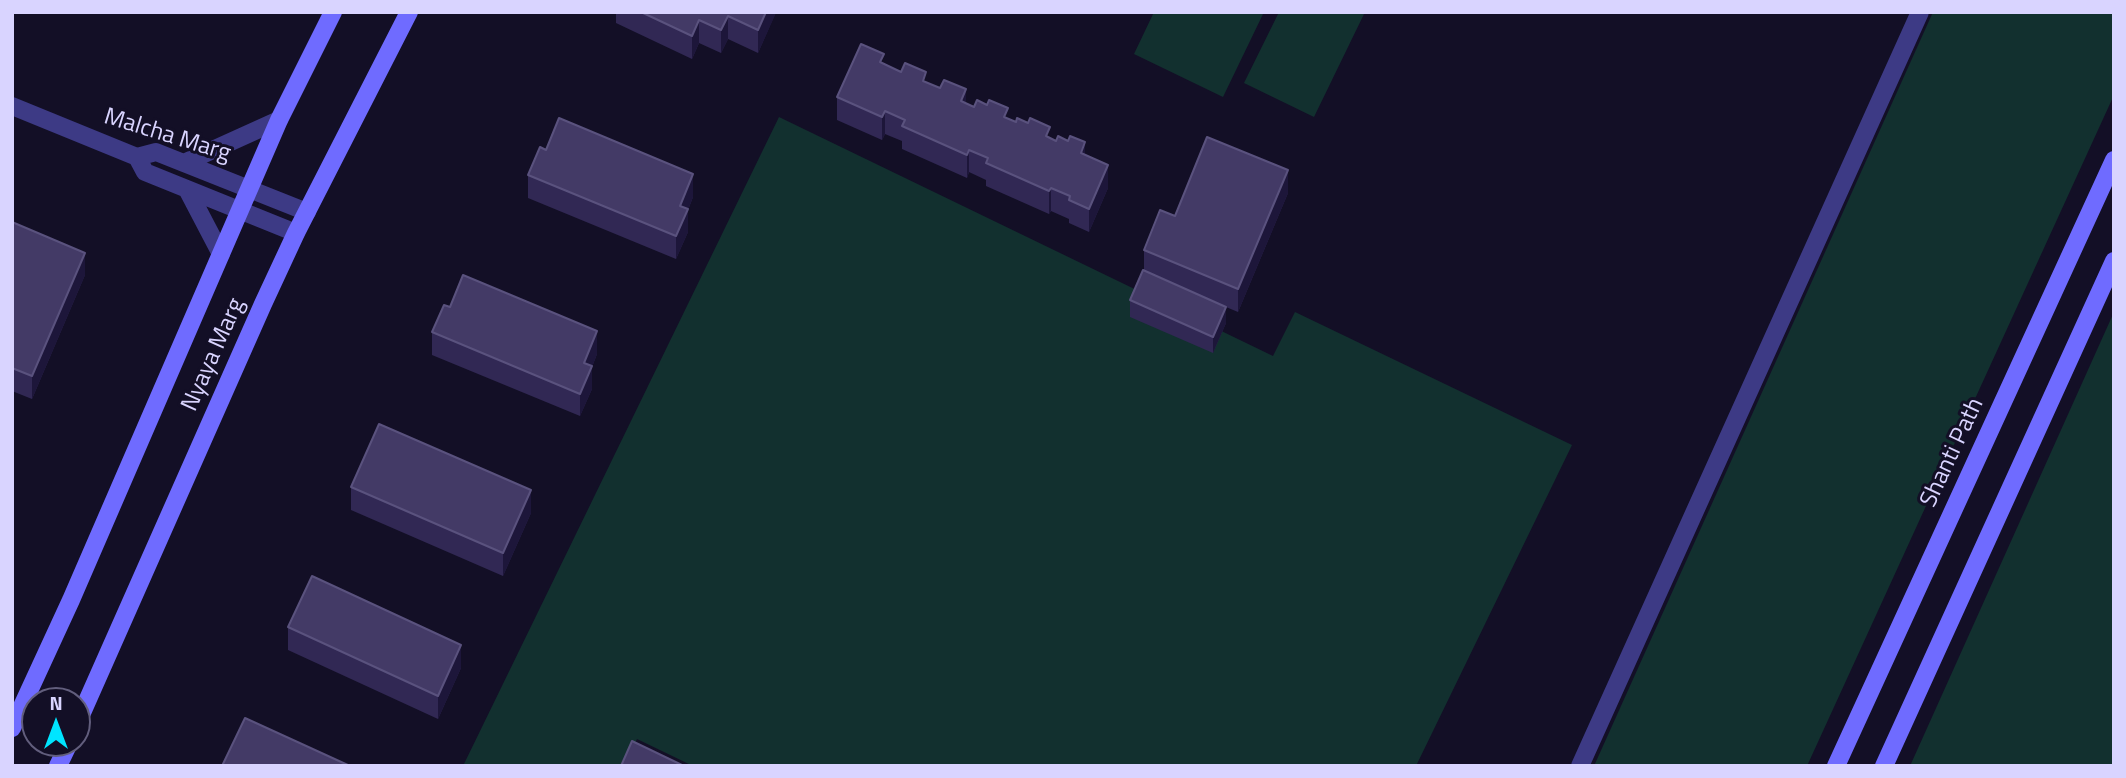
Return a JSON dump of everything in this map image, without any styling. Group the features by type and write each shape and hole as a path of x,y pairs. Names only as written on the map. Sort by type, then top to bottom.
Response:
{"street":[{"name":"Nyaya Marg","path":"12,728 71,600 279,120 333,12"},
{"name":"Nyaya Marg","path":"91,693 296,233 409,12"},
{"path":"1580,766 1920,12"},
{"name":"Malcha Marg","path":"12,106 137,157 156,152 307,212"},
{"path":"184,163 279,120"},
{"path":"137,157 145,173 296,233"},
{"name":"Shanti Path","path":"1836,766 2114,160"},
{"path":"187,189 221,254"},
{"path":"1884,766 2114,261"}],"green space":[{"path":"1154,12 1264,12 1223,97 1134,54"},
{"path":"1279,12 1365,12 1314,117 1244,83"},
{"path":"1933,12 2114,12 2114,95 1807,766 1594,766"},
{"path":"779,117 1273,356 1295,312 1572,445 1416,766 693,766 637,739 624,766 463,766"},
{"path":"2114,312 2114,766 1910,766"}],"building":[{"path":"641,12 766,12 758,30 728,16 721,30 699,20 692,36"},
{"path":"861,44 884,54 880,62 901,72 905,63 926,72 923,81 940,88 944,80 966,89 961,101 974,107 977,100 987,105 989,100 1008,108 1004,117 1016,122 1017,118 1028,123 1030,118 1050,127 1046,136 1056,141 1058,136 1068,141 1070,136 1085,142 1081,153 1108,165 1089,209 1069,200 1070,196 1051,188 1049,191 986,163 988,158 969,150 967,155 902,126 905,120 885,111 882,117 837,97"},
{"path":"559,118 693,174 680,206 688,209 676,236 528,175 540,147 546,150"},
{"path":"1207,137 1288,170 1238,289 1144,250 1160,210 1175,216"},
{"path":"12,222 85,253 32,376 12,368"},
{"path":"1143,270 1226,307 1213,337 1130,300"},
{"path":"463,275 597,331 584,363 592,366 580,394 432,332 444,305 450,307"},
{"path":"379,424 531,490 503,553 351,487"},
{"path":"312,576 461,645 438,696 288,627"},
{"path":"245,718 350,766 222,766"},
{"path":"632,741 684,766 621,766"}]}
